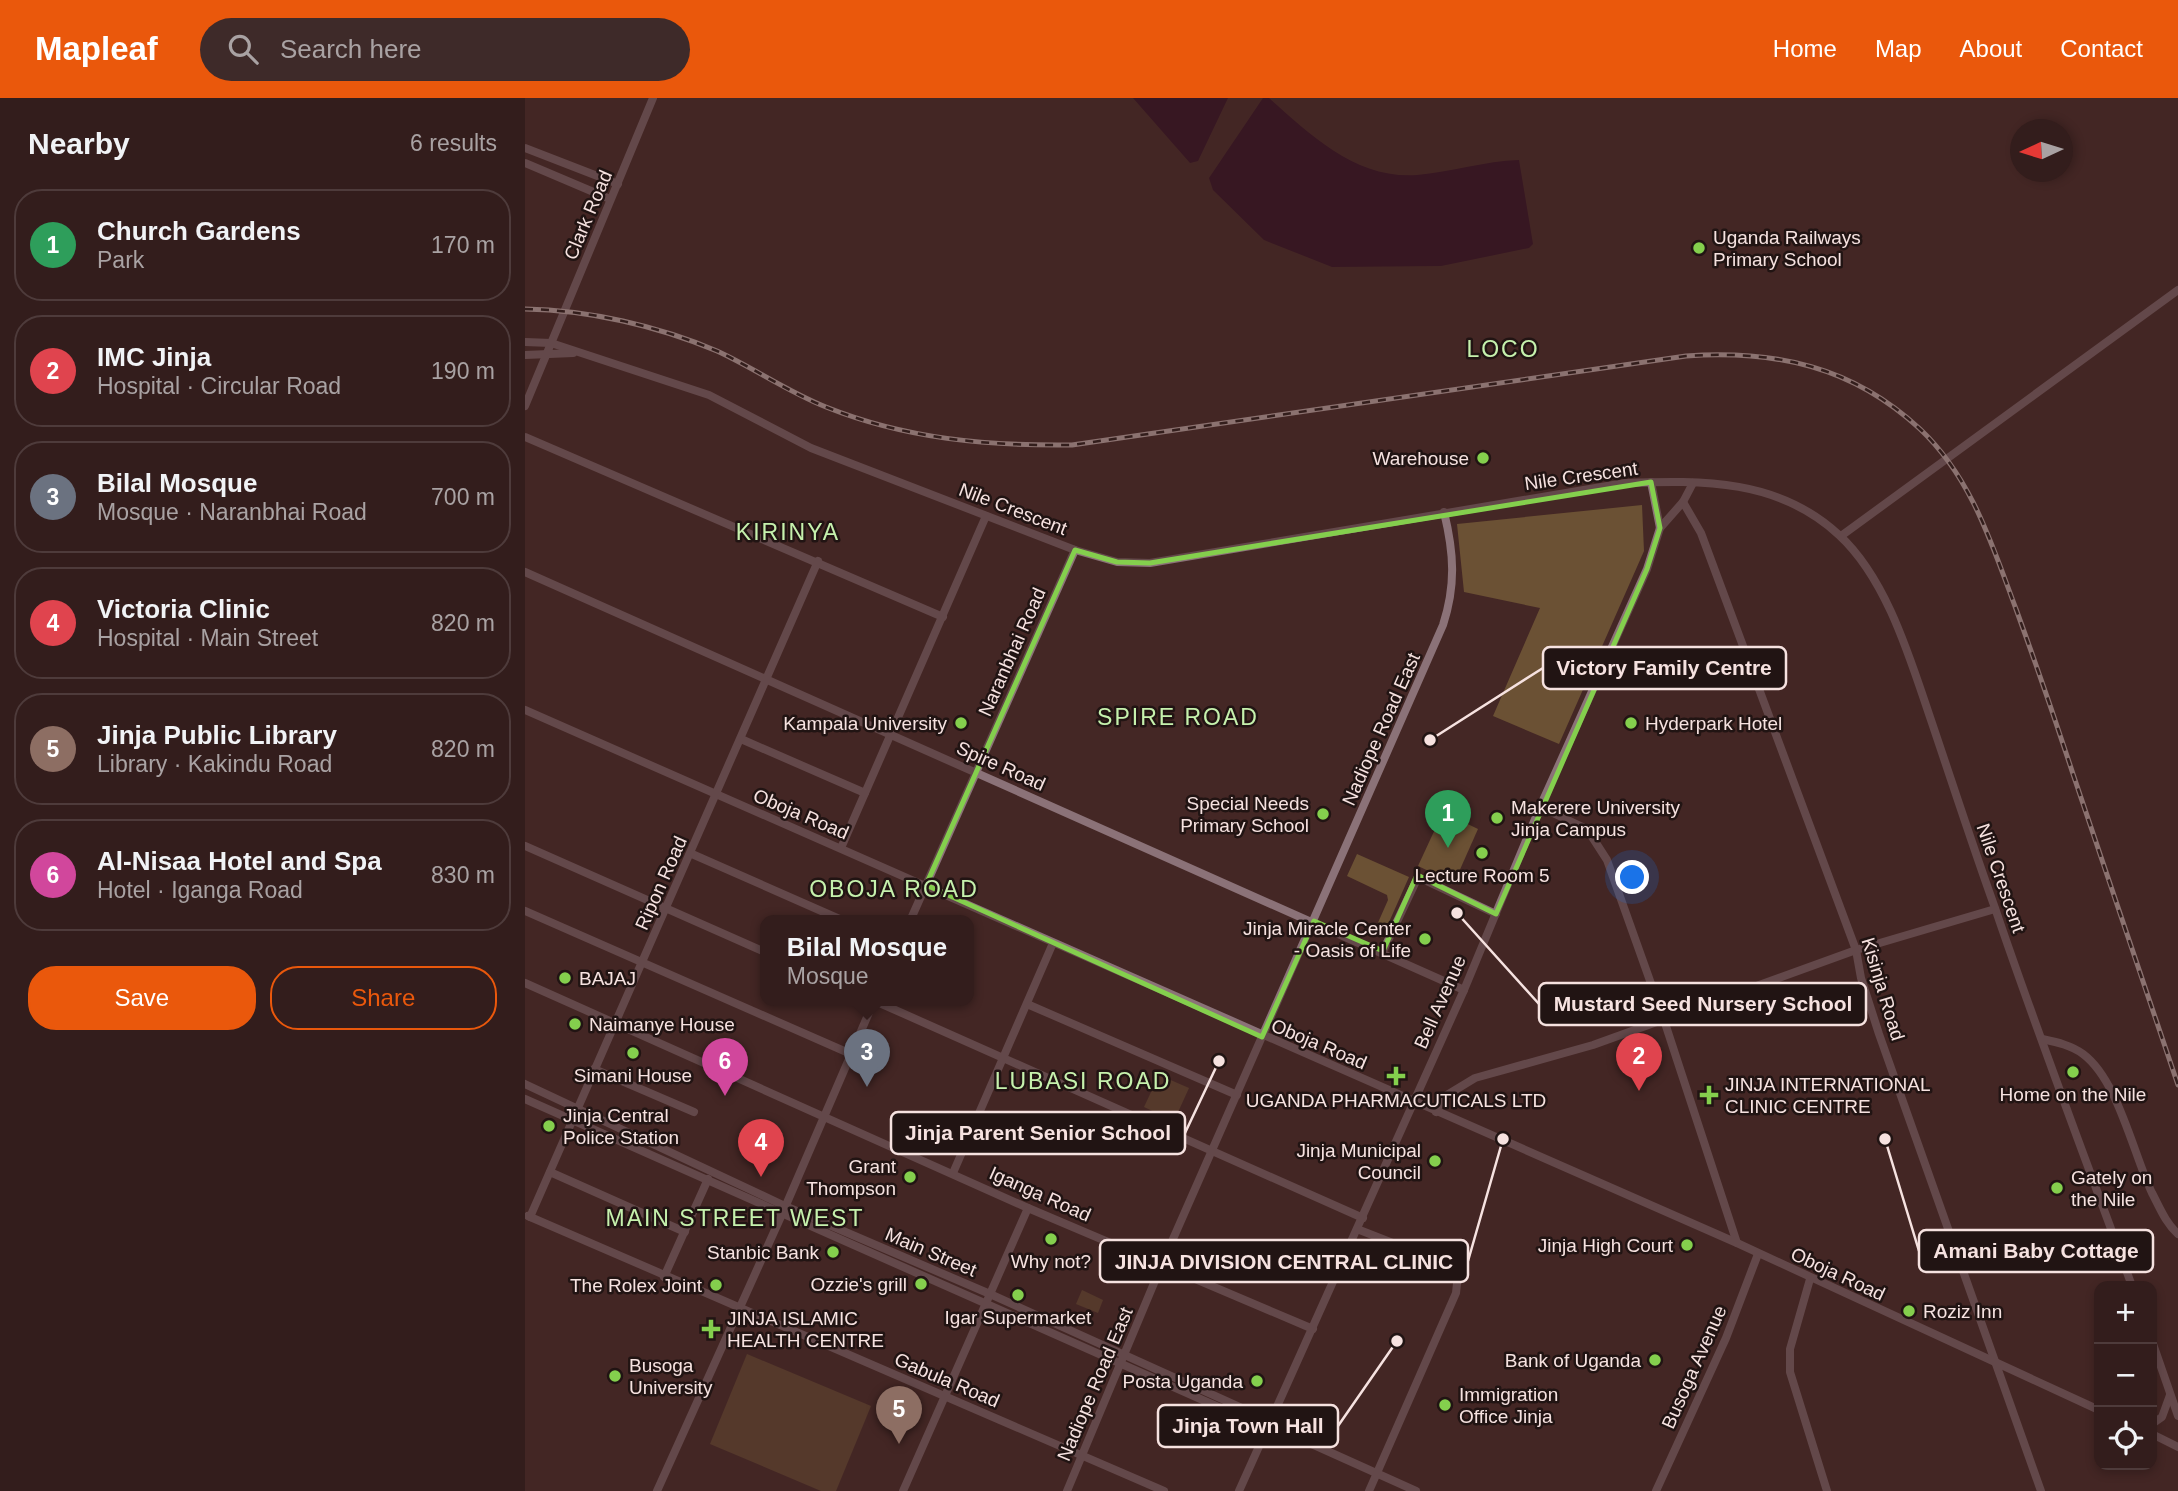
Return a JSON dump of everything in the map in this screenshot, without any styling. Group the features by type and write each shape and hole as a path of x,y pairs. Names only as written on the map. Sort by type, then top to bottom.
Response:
{"street":[{"name":"Clark Road","path":"525,406 653,98"},
{"path":"525,148 618,184"},
{"path":"525,163 610,199"},
{"path":"1841,536 2178,290"},
{"name":"Nile Crescent","path":"525,342 551,344 652,374 709,395 811,448 1075,550 1117,562 1150,563 1618,484 1693,483 1766,491 1812,513 1841,536 1880,590 1907,650 1995,909 2130,1281"},
{"path":"525,355 576,353"},
{"path":"525,437 943,617"},
{"name":"Bell Avenue","path":"1239,1491 1464,990 1540,807 1647,569 1660,528 1651,482"},
{"path":"1660,528 1683,502 1693,483"},
{"name":"Kisinja Road","path":"1683,502 1701,534 1856,950 1861,978 1879,1034 2041,1491"},
{"name":"Nadiope Road East","path":"1067,1491 1162,1264 1213,1153 1448,611 1453,590 1453,557 1444,512"},
{"path":"841,848 986,516"},
{"name":"Naranbhai Road","path":"913,915 1075,550"},
{"name":"Ripon Road","path":"528,1216 692,853 818,561"},
{"name":"Spire Road","path":"525,572 1383,951 1464,990"},
{"name":"Oboja Road","path":"525,710 716,796 926,885 1262,1037 1737,1243 1810,1279 2095,1407"},
{"path":"741,739 865,793"},
{"path":"1540,807 1579,822 1596,840 1607,860 1664,1020 1737,1243"},
{"path":"525,846 760,950"},
{"path":"692,853 831,915"},
{"path":"1383,951 1418,877 1496,914"},
{"path":"1436,1112 1442,1098 1475,1078 1593,1045 1856,950 1995,909"},
{"path":"525,911 851,1054"},
{"path":"953,1173 1053,943"},
{"name":"Iganga Road","path":"525,983 1028,1208 1313,1329"},
{"path":"1027,1004 1237,1095"},
{"path":"657,1491 872,1006"},
{"path":"885,1006 1363,1217"},
{"path":"2042,1040 2067,1045 2082,1053 2107,1083 2148,1183 2168,1223 2178,1234"},
{"path":"594,1069 694,1112"},
{"name":"Main Street","path":"525,1084 986,1303 1123,1358"},
{"name":"Main Street","path":"525,1099 708,1179 990,1294 1123,1358 1416,1491"},
{"path":"550,1172 685,1232"},
{"path":"664,1276 708,1179"},
{"path":"902,1491 1028,1208"},
{"name":"Gabula Road","path":"528,1216 738,1310 1164,1491"},
{"path":"1357,1229 1449,1265 1458,1274 1456,1293 1369,1491"},
{"name":"Busoga Avenue","path":"1656,1491 1726,1338 1758,1254"},
{"path":"1810,1279 1790,1349 1790,1372 1827,1491"},
{"path":"2153,1344 2178,1416"},
{"path":"2157,1419 2166,1409 2170,1392"},
{"path":"2157,1436 2178,1447"}],"highlighted area":[{"path":"1651,482 1660,528 1647,569 1496,914 1417,875 1383,951 1314,921 1262,1037 926,885 1075,550 1117,562 1150,563"}],"shaded area":[{"path":"1133,98 1228,98 1198,161 1190,163"},
{"path":"1263,98 1269,98 1336,152 1374,170 1417,175 1519,160 1533,244 1529,248 1441,266 1332,267 1264,240 1213,190 1209,178"},
{"path":"1642,505 1644,551 1559,744 1493,716 1540,608 1464,592 1457,524"},
{"path":"1443,812 1478,829 1454,883 1418,866"},
{"path":"1357,854 1409,877 1382,938 1373,934 1388,900 1387,895 1347,876"},
{"path":"1159,1075 1189,1088 1174,1121 1144,1107"},
{"path":"1082,1290 1103,1300 1098,1313 1076,1304"},
{"path":"747,1354 871,1406 836,1491 821,1491 710,1444"}],"railway":[{"path":"525,309 598,316 671,334 717,351 812,401 886,427 947,438 1009,444 1072,445 1686,356 1751,356 1782,360 1840,377 1867,390 1920,429 1954,469 1979,513 2038,671 2178,1085"}],"place":[{"name":"Uganda Railways Primary School","path":"1699,248"},
{"name":"Warehouse","path":"1483,458"},
{"name":"Kampala University","path":"961,723"},
{"name":"Hyderpark Hotel","path":"1631,723"},
{"name":"Victory Family Centre","path":"1430,740"},
{"name":"Special Needs Primary School","path":"1323,814"},
{"name":"Makerere University Jinja Campus","path":"1497,818"},
{"name":"Church Gardens","path":"1448,848"},
{"name":"Lecture Room 5","path":"1482,853"},
{"name":"Mustard Seed Nursery School","path":"1457,913"},
{"name":"Jinja Miracle Center - Oasis of Life","path":"1425,939"},
{"name":"BAJAJ","path":"565,978"},
{"name":"Naimanye House","path":"575,1024"},
{"name":"Simani House","path":"633,1053"},
{"name":"Jinja Parent Senior School","path":"1219,1061"},
{"name":"Home on the Nile","path":"2073,1072"},
{"name":"UGANDA PHARMACUTICALS LTD","path":"1396,1076"},
{"name":"Bilal Mosque","path":"867,1087"},
{"name":"IMC Jinja","path":"1639,1091"},
{"name":"JINJA INTERNATIONAL CLINIC CENTRE","path":"1709,1095"},
{"name":"Al-Nisaa Hotel and Spa","path":"725,1096"},
{"name":"Jinja Central Police Station","path":"549,1126"},
{"name":"JINJA DIVISION CENTRAL CLINIC","path":"1503,1139"},
{"name":"Amani Baby Cottage","path":"1885,1139"},
{"name":"Jinja Municipal Council","path":"1435,1161"},
{"name":"Victoria Clinic","path":"761,1177"},
{"name":"Grant Thompson","path":"910,1177"},
{"name":"Gately on the Nile","path":"2057,1188"},
{"name":"Why not?","path":"1051,1239"},
{"name":"Jinja High Court","path":"1687,1245"},
{"name":"Stanbic Bank","path":"833,1252"},
{"name":"Ozzie's grill","path":"921,1284"},
{"name":"The Rolex Joint","path":"716,1285"},
{"name":"Igar Supermarket","path":"1018,1295"},
{"name":"Roziz Inn","path":"1909,1311"},
{"name":"JINJA ISLAMIC HEALTH CENTRE","path":"711,1329"},
{"name":"Jinja Town Hall","path":"1397,1341"},
{"name":"Bank of Uganda","path":"1655,1360"},
{"name":"Busoga University","path":"615,1376"},
{"name":"Posta Uganda","path":"1257,1381"},
{"name":"Immigration Office Jinja","path":"1445,1405"},
{"name":"Jinja Public Library","path":"899,1444"}],"district":[{"name":"LOCO","path":"1503,349"},
{"name":"KIRINYA","path":"788,532"},
{"name":"SPIRE ROAD","path":"1178,717"},
{"name":"OBOJA ROAD","path":"894,889"},
{"name":"LUBASI ROAD","path":"1083,1081"},
{"name":"MAIN STREET WEST","path":"735,1218"}]}
